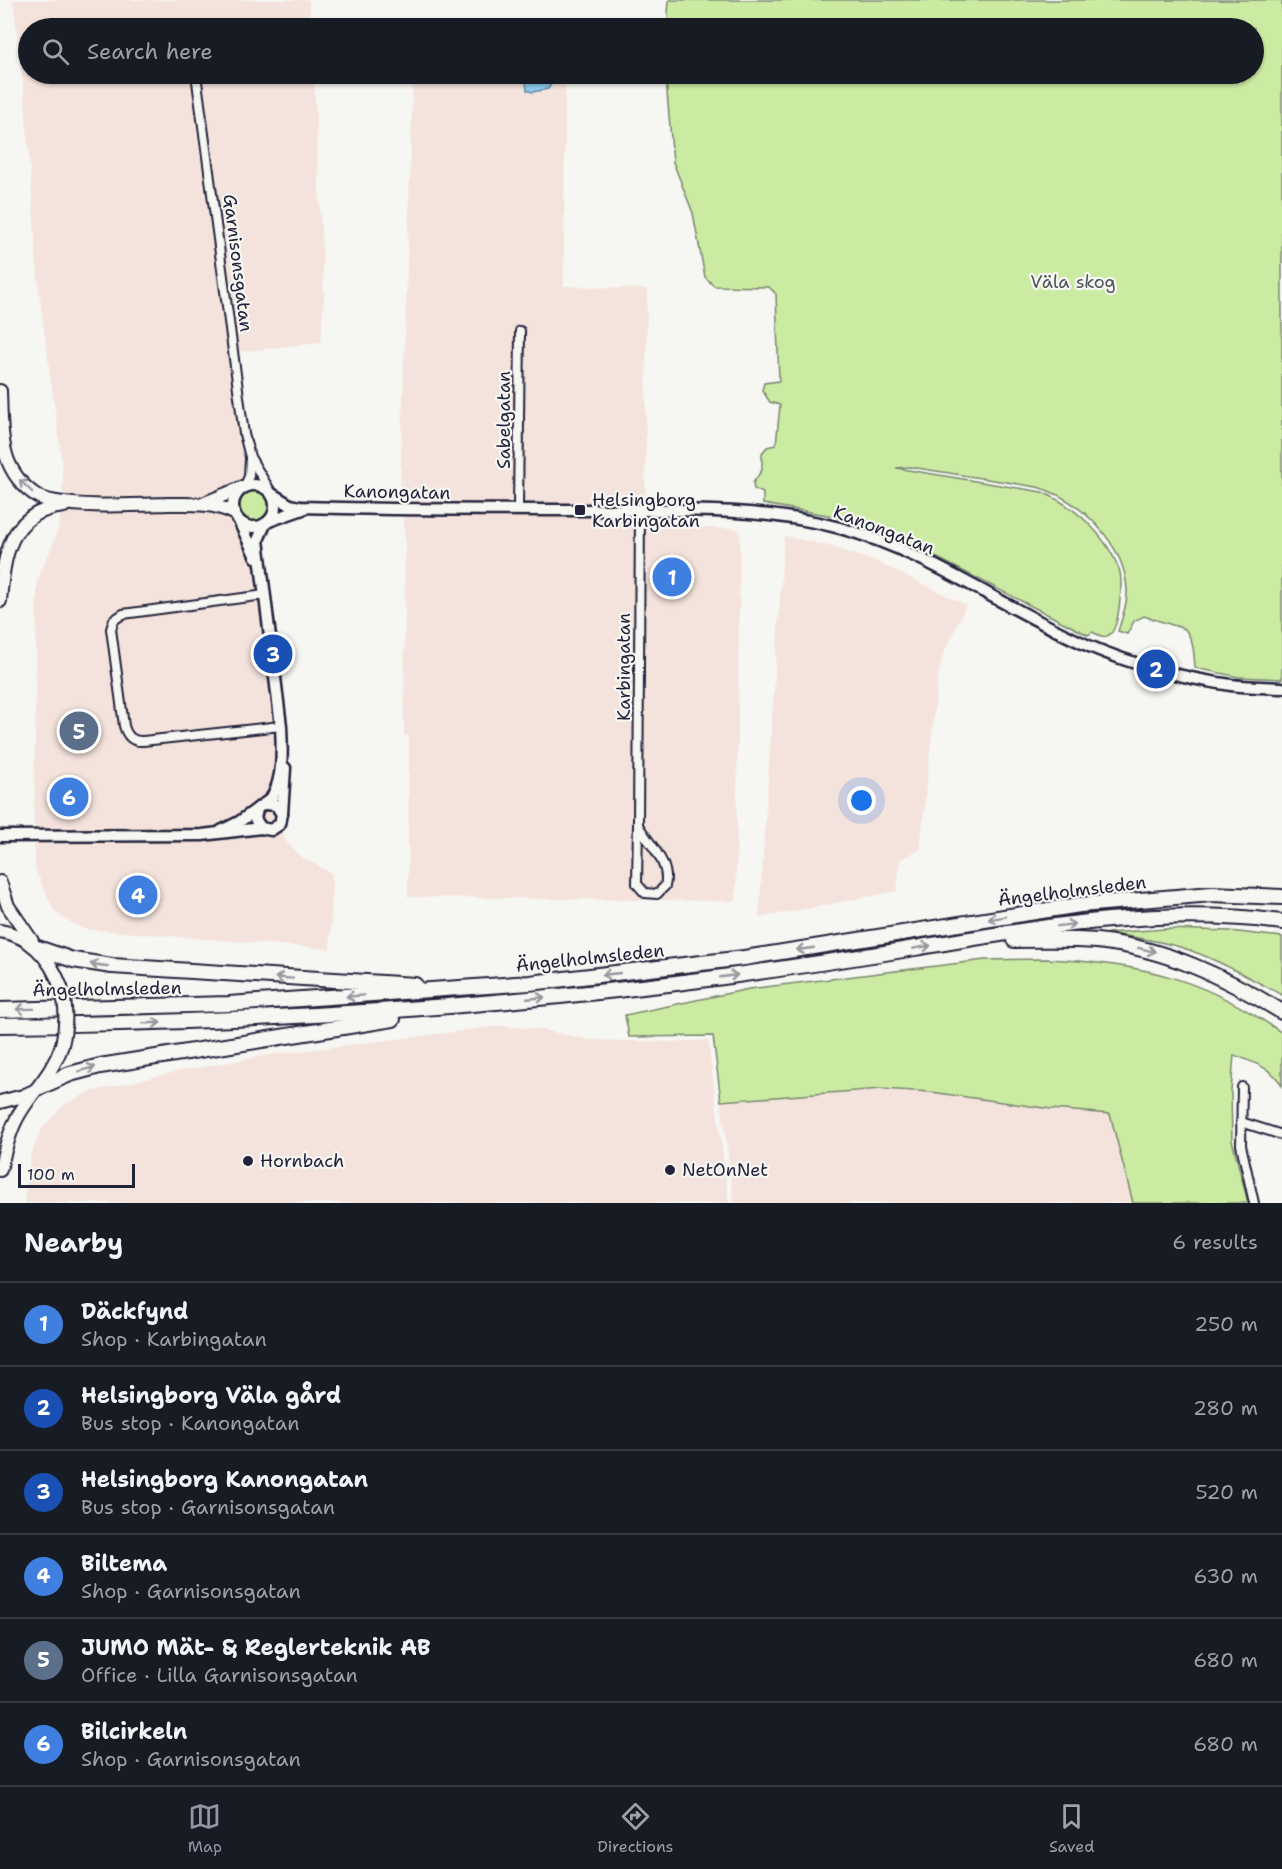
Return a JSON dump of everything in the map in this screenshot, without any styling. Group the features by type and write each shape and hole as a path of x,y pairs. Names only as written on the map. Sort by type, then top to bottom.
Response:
{"highway":[{"path":"1181,897 1212,894 1282,897"},
{"path":"1181,897 1282,906"},
{"name":"Ängelholmsleden","path":"0,1010 229,1004 530,983 722,961 1080,905 1181,897"},
{"path":"967,940 1101,921 1166,917 1259,919 1282,922"},
{"path":"967,940 1068,939 1149,951 1204,969 1282,1012"},
{"name":"Ängelholmsleden","path":"0,1025 117,1024 283,1018 504,1001 723,977 967,940"},
{"path":"36,946 73,960 112,966 468,988"},
{"path":"39,1088 70,1074 100,1066 335,1027 464,1011 504,1001"}],"main road":[{"path":"0,391 6,455 15,474 24,486 39,496 79,504"},
{"path":"201,504 244,487"},
{"path":"0,601 5,558 18,530 39,512 79,504 201,504 217,506 235,515"},
{"path":"0,882 8,906 53,969 61,987 66,1011 62,1045 54,1066 16,1119 0,1170"},
{"path":"0,931 16,934 36,946"},
{"path":"0,1102 39,1088"}],"street":[{"name":"Garnisonsgatan","path":"197,84 240,407 250,457 249,476 244,487"},
{"name":"Sabelgatan","path":"518,509 520,331"},
{"name":"Garnisonsgatan","path":"250,457 271,493"},
{"path":"0,836 185,835 276,828 280,824 282,814 286,771 282,753 281,726 266,596 263,574 258,540 276,508 271,493 262,486 244,487 235,496 233,507 263,574"},
{"name":"Kanongatan","path":"271,493 290,505 306,507 640,510 756,513 791,517 838,528 886,544 921,559 1088,645 1122,658 1172,674 1200,680 1234,686 1282,688"},
{"name":"Kanongatan","path":"267,523 306,507"},
{"name":"Karbingatan","path":"638,825 666,870 665,886 657,894 645,893 637,884 640,510"},
{"path":"235,515 249,527 267,523"},
{"path":"266,596 123,614 114,620 111,629 124,726 134,740 143,741 281,726"},
{"path":"261,828 255,819 261,806 276,788 282,753"},
{"path":"218,833 261,806 276,805 282,814"},
{"path":"1242,1087 1241,1145 1254,1203"},
{"path":"1241,1122 1282,1136"}],"shaded area":[{"path":"13,0 309,0 310,18 18,18 18,42"},
{"path":"23,84 314,84 324,296 321,342 230,353 248,457 245,481 207,500 234,518 243,532 260,575 280,768 272,809 286,842 302,857 332,874 330,949 84,929 63,918 54,910 37,874 34,815 37,581 60,521 63,483 39,292"},
{"path":"413,84 565,84 564,286 647,289 645,526 740,529 736,901 408,897 409,736 404,735 405,537 400,497"},
{"path":"784,536 829,546 877,562 966,605 943,655 938,675 920,849 900,860 897,891 759,918"},
{"path":"501,1026 538,1029 590,1040 671,1042 708,1040 729,1203 24,1203 31,1154 42,1129 64,1105 89,1092 180,1071 270,1055"},
{"path":"881,1089 931,1092 1051,1109 1110,1114 1133,1203 734,1203 721,1101"}],"green space":[{"name":"Väla skog","path":"669,0 1282,0 1282,679 1239,677 1195,668 1192,643 1185,629 1144,616 1134,621 1127,634 1118,631 1127,590 1118,556 1109,540 1084,513 1053,493 1037,487 911,467 896,468 1042,492 1066,505 1098,533 1119,569 1118,614 1113,631 1107,636 1100,636 1092,632 1088,635 918,548 883,533 833,516 763,504 763,493 754,489 753,483 762,470 762,453 767,447 776,445 780,405 770,402 762,390 764,383 779,381 776,294 769,287 714,286 705,277 693,213 673,162 666,84 1264,84 1264,18 668,18"},
{"path":"255,491 266,495 270,506 266,517 255,521 244,517 240,506 244,495"},
{"path":"1166,929 1230,931 1282,937 1282,995 1232,969 1180,947 1107,933"},
{"path":"1046,959 1112,965 1170,977 1198,986 1225,999 1282,1033 1282,1087 1274,1075 1268,1071 1234,1055 1231,1091 1232,1140 1248,1203 1133,1203 1110,1114 1051,1109 931,1092 881,1089 721,1101 713,1036 629,1037 625,1015 749,989 985,960"}],"water":[{"path":"526,84 551,84 548,89 532,92 527,90"}],"place":[{"name":"Helsingborg Karbingatan","path":"580,510"},
{"name":"Däckfynd","path":"672,577"},
{"name":"Helsingborg Kanongatan","path":"273,654"},
{"name":"Helsingborg Väla gård","path":"1156,669"},
{"name":"JUMO Mät- & Reglerteknik AB","path":"79,731"},
{"name":"Bilcirkeln","path":"69,797"},
{"name":"Biltema","path":"138,895"},
{"name":"Hornbach","path":"248,1161"},
{"name":"NetOnNet","path":"670,1170"}]}
